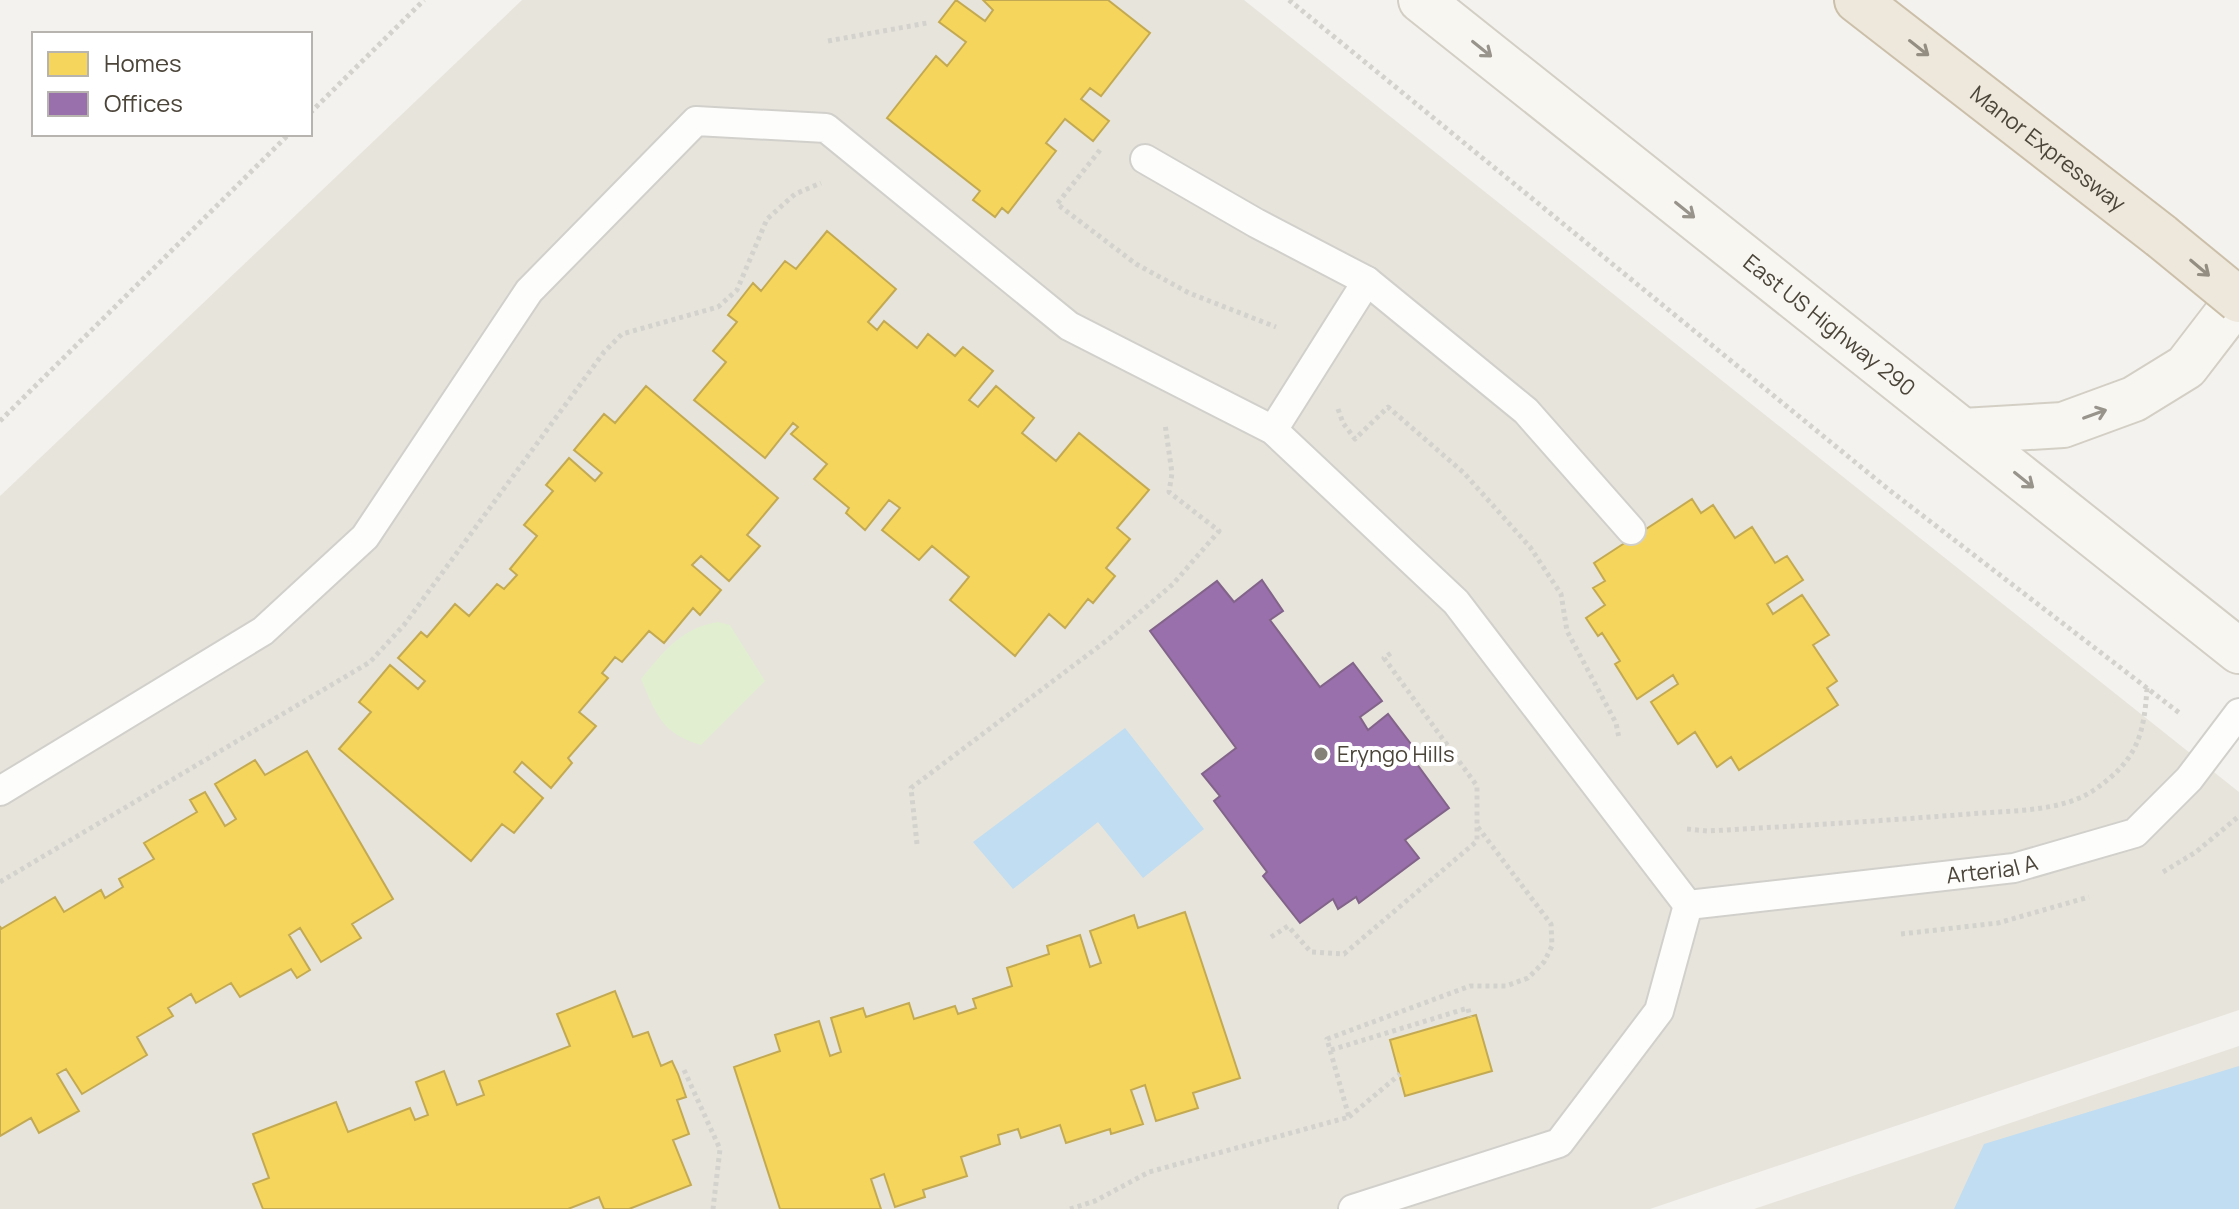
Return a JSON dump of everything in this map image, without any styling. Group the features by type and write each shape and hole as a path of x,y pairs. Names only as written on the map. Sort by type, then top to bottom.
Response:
{"highway":[{"name":"Manor Expressway","path":"1857,0 2239,299"}],"main road":[{"name":"East US Highway 290","path":"1421,0 2239,651"},
{"path":"1963,431 2063,425 2134,399 2186,367 2239,299"}],"lane":[{"path":"0,791 263,631 365,537 529,291 696,121 826,128 1069,326 1273,430 1456,602 1688,905 1659,1011 1559,1143 1353,1209"},
{"path":"1145,159 1367,281 1526,411 1631,530"},
{"path":"1273,430 1367,281"},
{"name":"Arterial A","path":"1688,905 2014,868 2135,833 2189,779 2239,713"}],"path":[{"path":"312,111 424,0"},
{"path":"1289,0 1888,489 2218,743"},
{"path":"828,41 927,23"},
{"path":"0,421 287,136"},
{"path":"1100,149 1057,204 1136,264 1189,293 1276,327"},
{"path":"0,882 370,662 404,625 604,352 622,334 718,307 737,290 767,219 795,194 826,181 819,175"},
{"path":"1337,404 1343,423 1355,439 1388,407 1464,473 1530,547 1561,594 1567,631 1616,723 1622,753"},
{"path":"917,844 911,788 1110,638 1173,584 1219,531 1169,492 1172,473 1165,424 1154,420"},
{"path":"1271,937 1288,926 1311,952 1344,954 1477,841 1477,786 1384,658 1394,651"},
{"path":"1678,824 1690,831 1708,831 2052,806 2092,792 2130,760 2145,729 2147,687"},
{"path":"1349,1117 1327,1039 1470,986 1506,986 1528,978 1544,962 1552,946 1551,924 1477,826"},
{"path":"1331,1050 1468,1008 1470,1017"},
{"path":"684,1070 720,1149 713,1209"},
{"path":"1070,1209 1095,1201 1149,1172 1349,1117 1400,1074"}],"shaded area":[{"name":"Eryngo Hills","path":"522,0 1244,0 2239,792 2239,1010 1650,1209 0,1209 0,496"},
{"path":"2239,1046 2239,1209 1754,1209"}],"green space":[{"path":"718,622 730,625 765,681 701,745 669,729 651,703 641,679 683,635"}],"water":[{"path":"1125,728 1204,829 1143,878 1098,822 1013,889 973,842"},
{"path":"2239,1066 2239,1209 1954,1209 1984,1144"}],"building: Homes":[{"path":"956,0 985,21 993,10 983,0 1108,0 1150,33 1101,96 1090,88 1081,99 1109,121 1093,141 1065,119 1046,143 1056,151 1008,213 1002,208 995,217 973,200 980,191 887,118 936,56 947,66 966,42 939,22"},
{"path":"827,231 896,289 868,322 877,330 884,321 917,348 928,334 955,356 963,347 993,371 969,400 978,407 996,386 1034,418 1022,433 1056,461 1079,433 1149,490 1117,528 1130,539 1106,568 1115,576 1093,603 1088,599 1065,628 1049,614 1015,656 950,600 969,577 932,546 919,560 882,530 900,508 889,500 865,530 846,513 849,508 814,479 827,464 791,434 798,427 793,423 765,458 694,400 726,362 713,351 737,322 728,315 753,283 761,291 785,261 796,269"},
{"path":"646,386 778,498 747,535 760,546 729,581 701,556 692,565 721,590 700,615 693,608 664,643 649,631 622,662 615,657 602,673 608,678 579,712 596,726 568,758 572,763 551,788 522,762 514,772 543,798 514,833 502,824 471,861 339,749 371,712 359,702 390,665 418,689 425,681 398,658 421,632 427,637 455,604 469,616 497,584 504,589 517,575 510,569 537,536 524,525 553,491 546,485 569,458 595,481 602,473 574,450 604,414 615,423"},
{"path":"1692,499 1701,513 1713,505 1735,538 1752,527 1775,563 1787,556 1803,580 1767,604 1773,614 1802,595 1829,635 1813,645 1837,681 1827,688 1838,705 1739,770 1731,757 1717,767 1695,732 1678,744 1651,702 1678,684 1673,675 1637,699 1615,664 1620,661 1602,633 1598,636 1586,618 1605,605 1593,588 1605,581 1594,563"},
{"path":"307,751 393,899 352,924 361,938 321,962 300,928 289,935 310,970 297,978 291,969 240,997 231,983 196,1003 191,994 168,1008 173,1016 137,1037 147,1055 82,1094 66,1069 57,1074 79,1111 39,1133 31,1118 0,1136 0,926 1,929 55,897 64,912 101,890 105,898 123,887 119,879 154,859 144,843 197,812 190,800 205,792 225,826 236,819 215,784 255,760 265,775"},
{"path":"1185,912 1240,1078 1193,1093 1198,1108 1156,1121 1145,1085 1131,1090 1143,1124 1111,1134 1110,1129 1066,1143 1060,1125 1021,1138 1018,1129 998,1135 1000,1144 961,1157 967,1176 923,1190 925,1197 895,1207 884,1174 871,1179 881,1209 780,1209 734,1067 780,1051 775,1035 819,1021 830,1056 841,1052 831,1018 863,1008 866,1017 909,1003 914,1019 955,1006 958,1014 976,1008 973,999 1012,986 1007,968 1049,954 1047,946 1080,935 1090,967 1101,963 1090,931 1134,915 1138,928"},
{"path":"615,991 633,1037 648,1032 661,1066 672,1061 678,1074 686,1097 677,1100 689,1134 673,1140 691,1185 629,1209 604,1209 599,1197 568,1209 263,1209 253,1184 269,1178 253,1134 336,1102 348,1132 410,1108 415,1120 428,1115 416,1082 444,1071 457,1105 484,1095 479,1081 570,1046 557,1014"},
{"path":"1476,1015 1492,1071 1405,1096 1390,1040"}],"building: Offices":[{"name":"Eryngo Hills","path":"1262,580 1283,611 1270,620 1320,687 1353,663 1382,701 1360,717 1368,730 1388,714 1417,752 1411,756 1449,808 1405,840 1419,858 1359,903 1356,897 1338,909 1333,899 1300,923 1263,876 1267,872 1214,801 1220,796 1202,774 1236,748 1150,631 1217,581 1234,602"}],"place":[{"name":"Eryngo Hills","path":"1321,754"}]}
